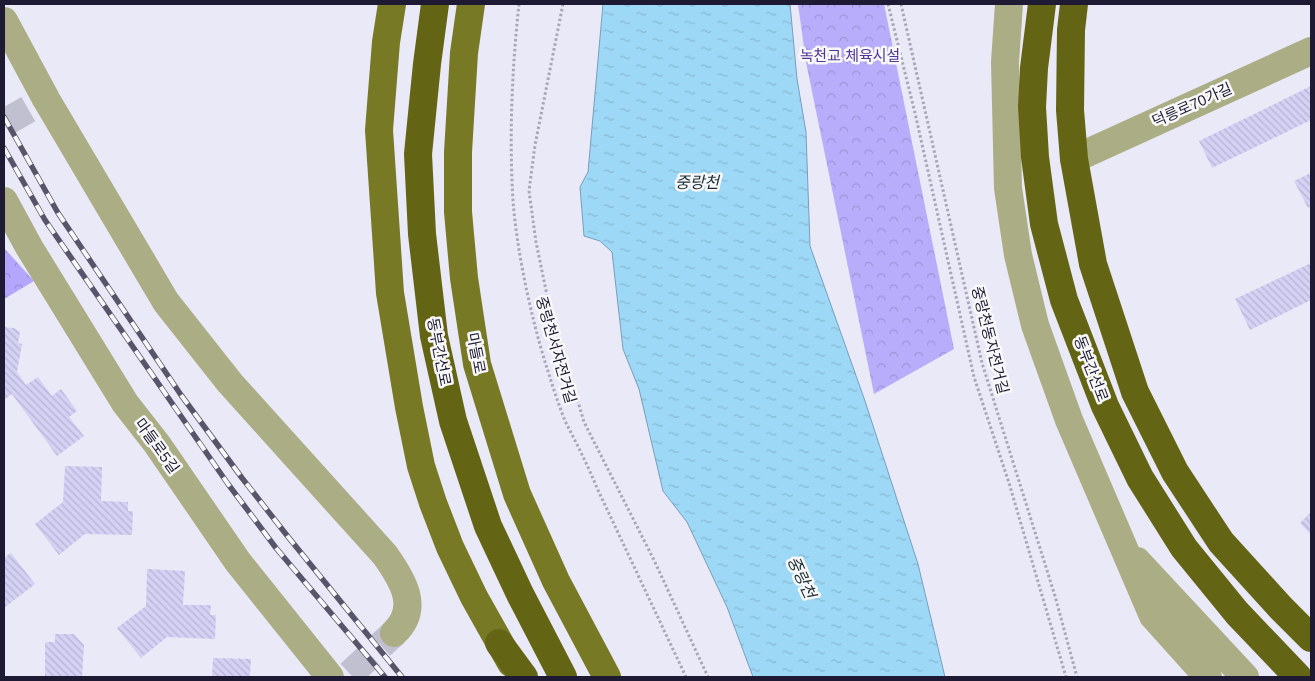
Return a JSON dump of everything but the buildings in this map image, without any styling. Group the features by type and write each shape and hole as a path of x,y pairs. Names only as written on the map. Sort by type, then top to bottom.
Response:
{"highway":[{"name":"동부간선로","path":"435,4 418,154 422,234 434,336 453,421 488,526 520,594 563,677"},
{"name":"동부간선로","path":"1042,4 1034,68 1032,107 1035,158 1044,224 1064,300 1105,406 1140,478 1184,548 1237,614 1298,677"},
{"path":"1074,4 1071,30 1070,110 1074,159 1094,264 1135,392 1170,463 1221,542 1311,638"},
{"path":"499,643 524,677"}],"main road":[{"path":"392,4 386,42 379,130 390,293 421,466 450,546 474,597 519,677"},
{"name":"마들로","path":"471,4 464,53 458,152 458,212 464,278 477,364 517,494 556,581 607,677"}],"street":[{"path":"1009,4 1005,62 1008,188 1018,255 1035,325 1069,420 1153,616 1208,677"},
{"path":"4,21 46,99 166,302 230,383 385,555 401,577 407,592 408,612 401,627 394,633"},
{"name":"덕릉로70가길","path":"1074,159 1311,51"},
{"name":"마들로5길","path":"4,201 125,403 156,444 238,562 342,676"},
{"path":"1122,546 1245,677"}],"path":[{"name":"중랑천서자전거길","path":"519,4 511,108 513,202 529,299 546,363 566,421 686,677"},
{"path":"563,4 535,145 529,191 536,242 548,300 584,422 654,560 708,677"},
{"path":"888,4 915,113 974,377 1009,483 1066,677"},
{"name":"중랑천동자전거길","path":"901,4 982,363 1055,596 1077,677"}],"green space":[{"name":"녹천교 체육시설","path":"798,4 884,4 954,349 874,394 806,62"},
{"path":"4,248 34,281 4,299"}],"water":[{"name":"중랑천","path":"603,4 790,4 797,79 806,132 810,246 865,401 918,564 945,677 753,677 727,607 687,522 663,491 639,389 623,349 612,252 600,241 584,236 580,187 588,172"}],"tunnel":[{"path":"4,123 46,99"},
{"path":"350,674 394,633"}],"railway":[{"path":"4,117 58,213 181,395 289,538 402,677"},
{"path":"4,148 45,220 228,484 276,548 385,677"}]}
